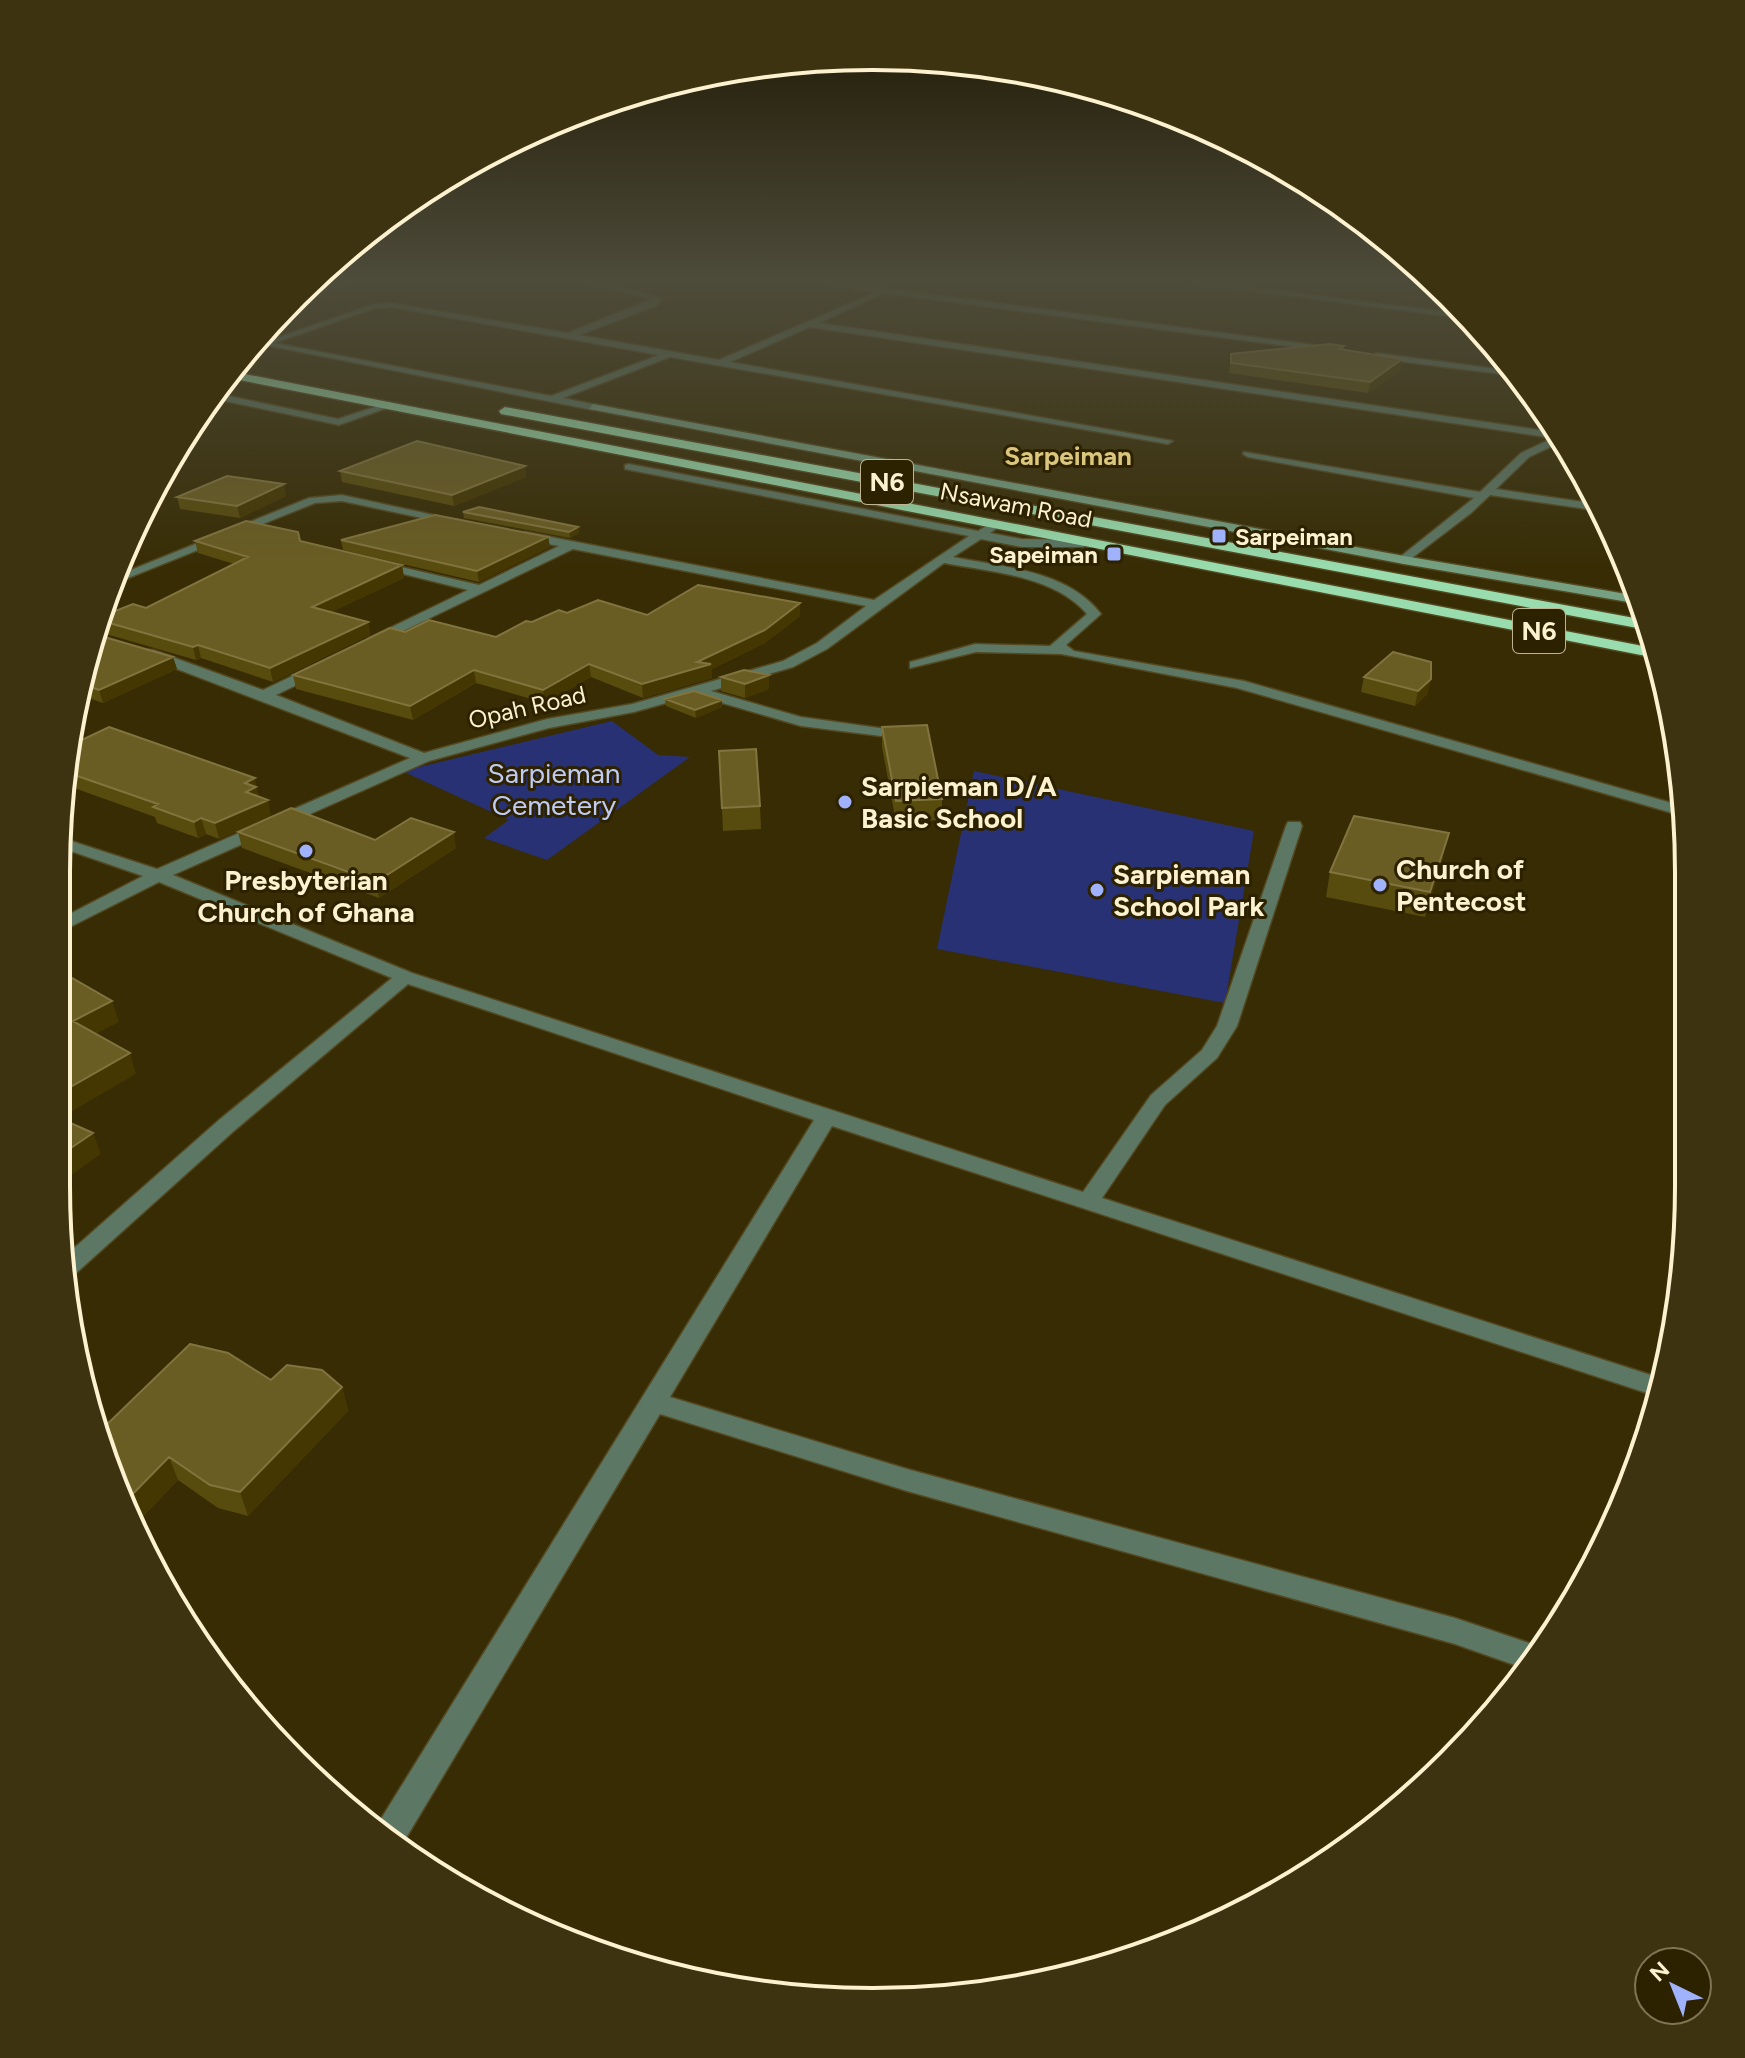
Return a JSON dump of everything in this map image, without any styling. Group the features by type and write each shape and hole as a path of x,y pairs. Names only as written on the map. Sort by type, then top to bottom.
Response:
{"highway":[{"name":"Nsawam Road","path":"247,378 1643,651"},
{"name":"Nsawam Road","path":"484,407 1634,623"}],"main road":[{"path":"593,407 1404,560 1626,598"}],"street":[{"path":"442,378 593,407"},
{"path":"552,399 607,378"},
{"path":"806,378 1168,441"},
{"path":"1169,378 1545,435"},
{"path":"226,398 339,422 390,405"},
{"path":"1404,560 1485,493 1525,455 1550,443"},
{"path":"1248,454 1586,506"},
{"path":"629,467 1022,543 1083,543"},
{"path":"127,576 313,500 342,498 464,523"},
{"name":"Opah Road","path":"70,922 158,875 423,758 547,724 698,691 788,664 822,646 874,604 995,525"},
{"path":"510,533 874,604"},
{"path":"359,649 571,545"},
{"path":"943,559 1055,584 1078,596 1094,614 1057,646 1062,650"},
{"path":"362,560 480,589"},
{"path":"915,665 975,648 1062,650 1239,684 1672,808"},
{"path":"137,650 169,658 423,758"},
{"path":"264,695 332,662"},
{"path":"698,691 742,709 781,718 929,740"},
{"path":"1089,1200 1158,1100 1210,1054 1227,1026 1294,826"},
{"path":"71,846 158,875 405,977 1650,1384"},
{"path":"74,1262 227,1125 405,977"},
{"path":"393,1829 828,1115"},
{"path":"651,1401 907,1480 1455,1631 1523,1654"}],"green space":[{"name":"Sarpieman Cemetery","path":"612,721 658,755 690,757 547,860 484,838 509,820 402,771"},
{"name":"Sarpieman School Park","path":"974,771 1254,831 1225,1003 937,949"}],"building":[{"path":"1341,378 1376,378 1370,382"},
{"path":"417,441 525,466 452,495 340,471"},
{"path":"227,476 284,484 237,506 177,497"},
{"path":"479,507 578,527 569,532 463,512"},
{"path":"435,515 548,537 477,571 341,540"},
{"path":"246,521 298,532 300,541 402,565 312,607 368,622 270,668 198,645 193,647 110,623 114,611 133,604 146,608 248,557 195,541"},
{"path":"698,585 800,603 765,630 697,662 711,664 642,684 589,664 543,690 474,670 410,706 293,675 390,628 405,632 429,620 496,637 526,621 532,622 559,610 567,613 598,600 647,615"},
{"path":"106,637 173,657 99,690 92,687"},
{"path":"1393,652 1431,662 1431,679 1418,691 1364,677"},
{"path":"744,670 769,675 745,684 721,677"},
{"path":"694,691 722,700 695,710 665,699"},
{"path":"927,725 942,799 896,801 882,727"},
{"path":"109,727 255,778 245,783 256,787 246,792 268,800 215,823 201,818 194,822 153,807 158,804 76,776 81,740"},
{"path":"756,749 760,806 722,808 719,751"},
{"path":"291,808 375,840 411,818 454,832 376,882 238,832"},
{"path":"1354,816 1449,833 1430,892 1330,872"},
{"path":"70,977 112,1001 73,1021 130,1053 70,1087"},
{"path":"70,1123 93,1133 70,1149"},
{"path":"190,1344 228,1353 271,1380 287,1365 322,1370 342,1387 240,1492 210,1485 169,1457 132,1495 107,1424"}],"place":[{"name":"Sarpeiman","path":"1219,536"},
{"name":"Sapeiman","path":"1114,554"},
{"name":"Sarpieman D/A Basic School","path":"845,802"},
{"name":"Presbyterian Church of Ghana","path":"306,851"},
{"name":"Church of Pentecost","path":"1380,885"},
{"name":"Sarpieman School Park","path":"1097,890"}],"district":[{"name":"Sarpeiman","path":"1068,456"}]}
